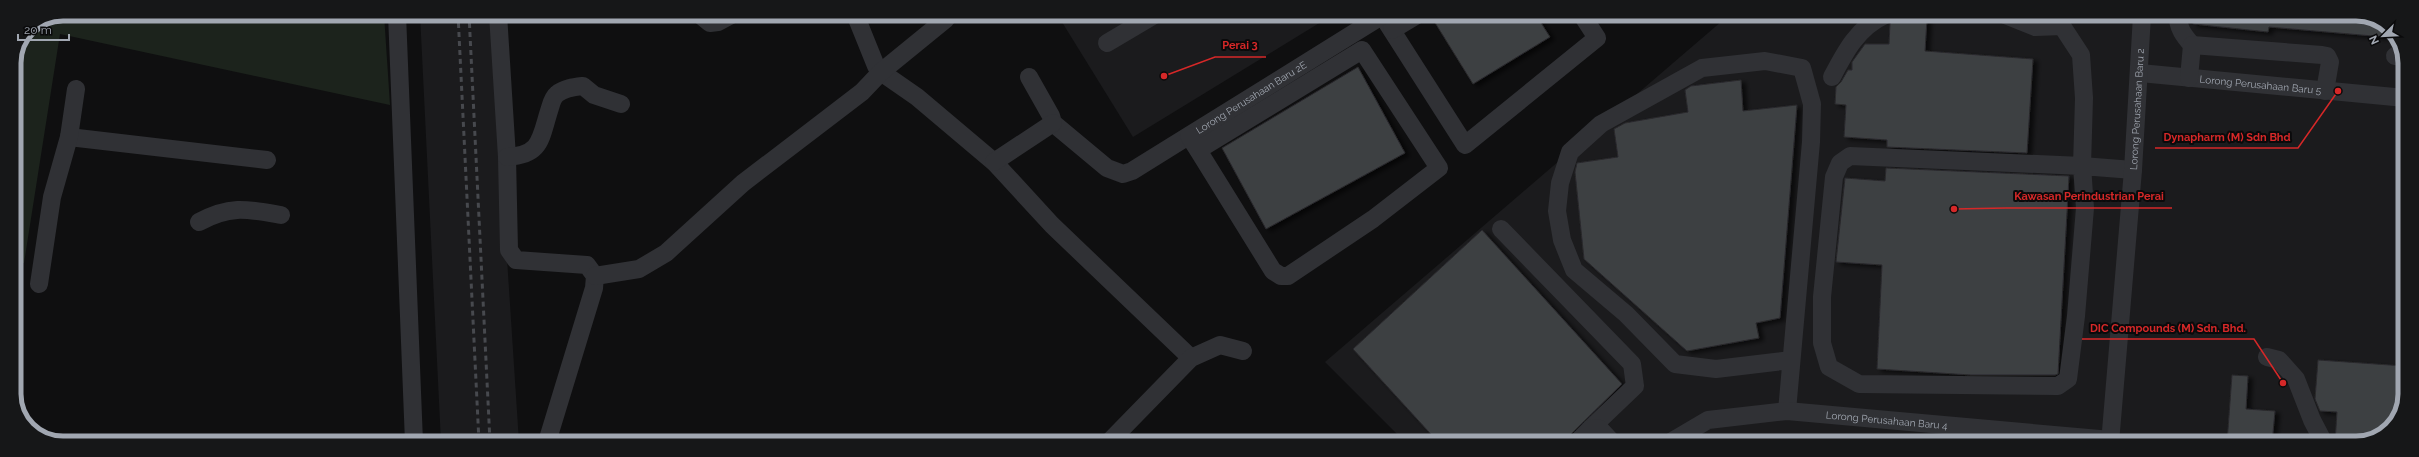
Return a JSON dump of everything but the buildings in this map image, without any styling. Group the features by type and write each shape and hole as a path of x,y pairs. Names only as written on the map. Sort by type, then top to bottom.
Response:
{"street":[{"path":"397,21 414,436"},
{"path":"498,21 506,157 509,250 516,260 587,265 595,276 594,288 550,436"},
{"path":"708,21 710,23 720,21"},
{"path":"858,21 876,66 881,72 917,97 994,162 1052,226 1191,358"},
{"path":"595,276 639,268 666,253 743,183 862,92 881,72 944,21"},
{"path":"1107,42 1144,21"},
{"name":"Lorong Perusahaan Baru 2E","path":"1053,123 1107,168 1117,174 1132,171 1194,143 1373,21"},
{"path":"1386,21 1465,146 1597,38 1586,21"},
{"path":"1392,30 1406,21"},
{"path":"1832,77 1848,46 1872,21"},
{"path":"2020,21 2035,27 2062,26 2081,55 2084,98 2082,166 2085,208 2076,316 2068,379 2058,386 1859,384 1829,367 1822,343 1822,297 1834,177 1840,163 1850,156 2082,166 2133,170"},
{"name":"Lorong Perusahaan Baru 2","path":"2111,436 2133,170 2140,74 2142,21"},
{"path":"2178,21 2183,35 2192,45 2328,56 2330,62 2326,91"},
{"path":"2189,78 2192,45"},
{"path":"1362,50 1439,168 1373,220 1288,276 1281,276 1273,271 1194,143 1362,50"},
{"path":"1787,411 1812,104 1802,68 1765,61 1702,68 1601,124 1570,152 1560,183 1557,211 1562,240 1574,270 1626,314 1675,364 1716,369 1791,360"},
{"name":"Lorong Perusahaan Baru 5","path":"2140,74 2398,97"},
{"path":"994,162 1053,123 1051,116 1029,77"},
{"path":"506,157 529,154 535,150 540,141 553,100 565,89 583,86 594,95 621,104"},
{"path":"39,284 52,197 69,137 76,89"},
{"path":"69,137 267,160"},
{"path":"199,222 216,213 230,209 247,209 281,215"},
{"path":"1501,228 1632,364 1635,386 1583,436"},
{"path":"1114,436 1191,358 1220,345 1243,351"},
{"path":"2267,357 2279,360 2296,379 2312,420 2320,436"},
{"name":"Lorong Perusahaan Baru 4","path":"1681,436 1708,420 1787,411 2057,436"},
{"path":"1591,428 1600,429 1606,436"}],"shaded area":[{"path":"62,21 384,21 390,105 60,34 24,263 21,263 21,62 24,47 28,39 39,28 47,24"},
{"path":"420,21 491,21 519,436 441,436"},
{"path":"1061,21 1323,21 1133,137"},
{"path":"1722,21 2362,21 2375,25 2386,33 2394,44 2397,52 2398,400 2396,408 2389,420 2384,426 2372,433 2356,436 1399,436 1325,362"}],"railway":[{"path":"458,21 479,436"},
{"path":"469,21 490,436"}],"place":[{"name":"Perai 3","path":"1164,76"},
{"name":"Dynapharm (M) Sdn Bhd","path":"2338,91"},
{"name":"Kawasan Perindustrian Perai","path":"1954,209"},
{"name":"DIC Compounds (M) Sdn. Bhd.","path":"2283,383"}]}
